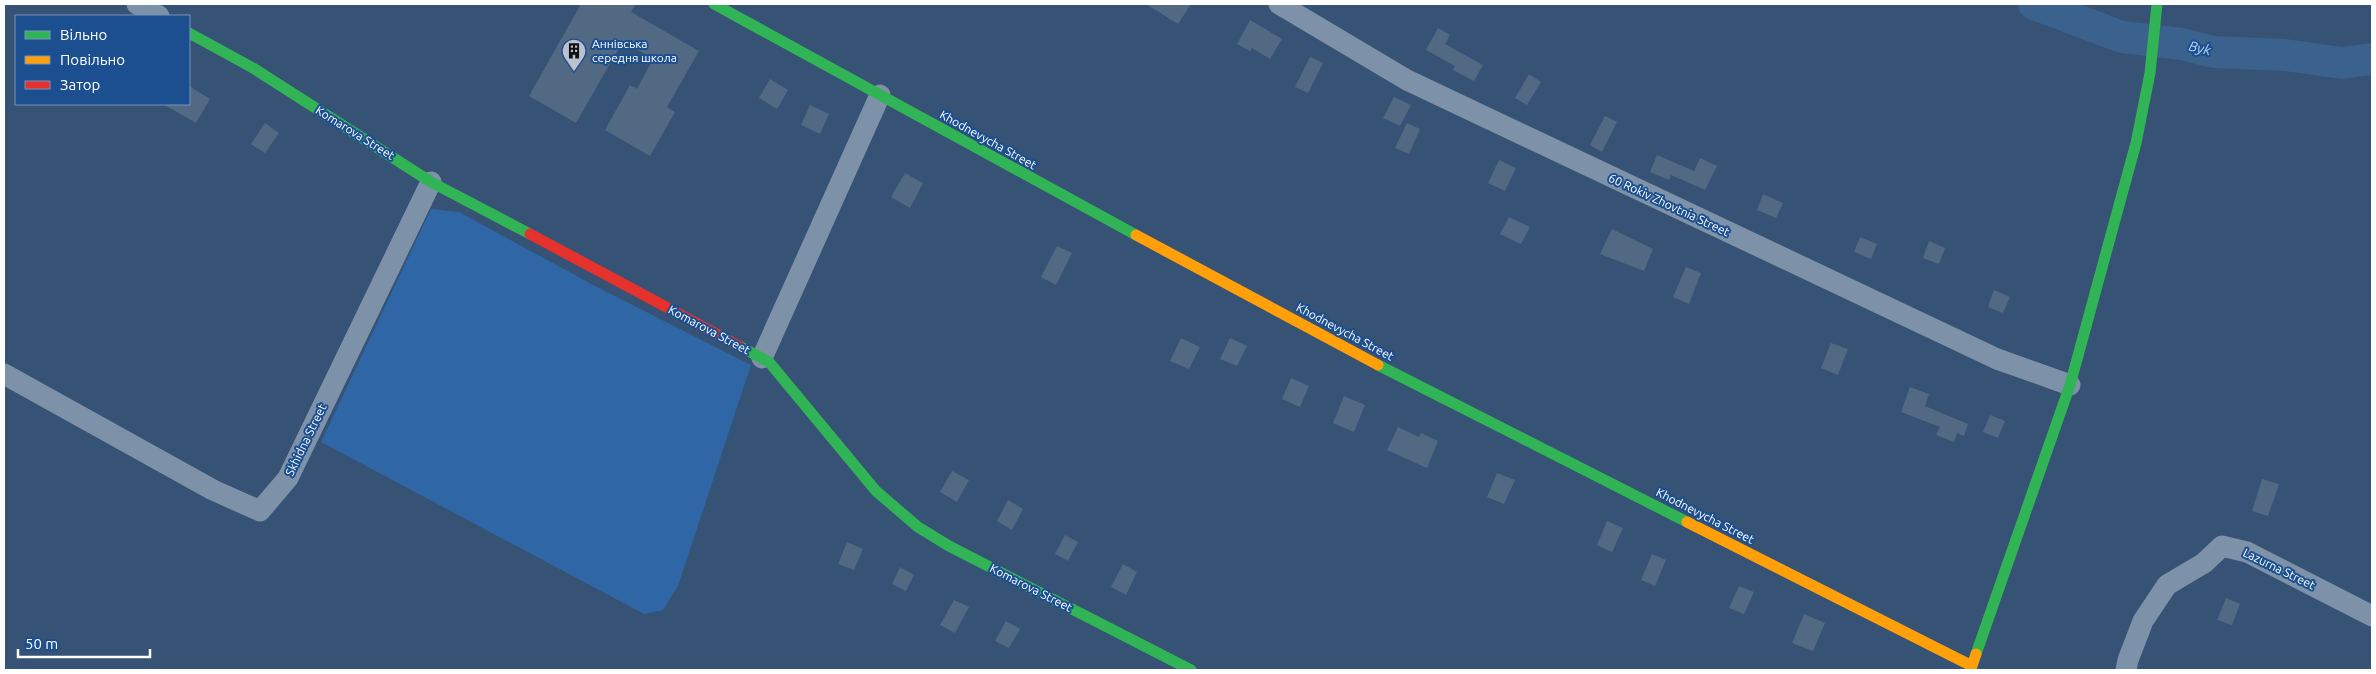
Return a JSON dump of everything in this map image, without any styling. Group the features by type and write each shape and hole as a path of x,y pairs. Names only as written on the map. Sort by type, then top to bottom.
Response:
{"main road":[{"name":"Khodnevycha Street","path":"714,4 1384,368 1973,668"},
{"path":"1973,668 2070,385 2136,143 2150,73 2157,4"},
{"name":"Komarova Street","path":"190,34 253,68 432,182 769,362 876,491 918,527 949,546 1191,670"}],"street":[{"path":"137,4 157,15"},
{"name":"60 Rokiv Zhovtnia Street","path":"1279,4 1416,84 1988,355 2070,385"},
{"path":"762,358 880,95"},
{"name":"Skhidna Street","path":"4,374 213,490 260,511 288,478 432,182"},
{"name":"Lazurna Street","path":"2126,670 2143,621 2167,585 2204,563 2222,546 2247,552 2372,616"}],"shaded area":[{"path":"431,209 459,212 597,287 751,365 678,586 663,610 644,614 321,442"}],"building":[{"name":"Аннівська середня школа","path":"581,4 636,4 631,12 699,51 667,107 675,112 650,156 605,130 630,85 637,89 653,59 623,41 576,123 529,96"},
{"path":"1146,4 1191,4 1178,24"},
{"path":"1250,20 1282,39 1270,59 1252,48 1250,51 1237,44"},
{"path":"1438,28 1450,35 1445,44 1483,65 1474,81 1453,70 1455,66 1426,50"},
{"path":"1310,57 1323,63 1308,93 1295,87"},
{"path":"1529,74 1541,82 1527,105 1515,98"},
{"path":"770,79 788,90 777,109 759,98"},
{"path":"190,87 210,99 196,123 165,105 190,105"},
{"path":"1394,97 1411,105 1400,126 1383,118"},
{"path":"810,105 829,114 820,134 801,125"},
{"path":"1605,116 1617,122 1602,152 1590,145"},
{"path":"265,123 279,133 265,153 251,144"},
{"path":"1407,123 1420,129 1409,154 1395,148"},
{"path":"1657,155 1694,171 1700,158 1717,166 1705,190 1671,175 1669,180 1650,172"},
{"path":"1499,160 1516,168 1505,191 1488,183"},
{"path":"905,173 923,183 910,208 891,197"},
{"path":"1763,194 1783,203 1776,218 1757,210"},
{"path":"1509,217 1530,227 1521,244 1500,234"},
{"path":"1612,229 1653,249 1644,271 1600,254"},
{"path":"1860,237 1877,244 1871,259 1854,252"},
{"path":"1929,241 1945,248 1939,264 1923,258"},
{"path":"1057,246 1072,253 1056,285 1041,277"},
{"path":"1686,267 1701,273 1689,304 1673,297"},
{"path":"1994,290 2010,297 2003,313 1988,307"},
{"path":"1181,338 1200,347 1189,369 1170,361"},
{"path":"1230,338 1247,346 1237,366 1220,359"},
{"path":"1831,343 1848,349 1838,375 1821,368"},
{"path":"1291,378 1309,386 1300,407 1282,399"},
{"path":"1910,387 1929,394 1925,406 1968,424 1964,436 1957,433 1954,442 1936,435 1940,427 1901,412"},
{"path":"1344,396 1365,405 1354,432 1333,423"},
{"path":"1990,415 2005,421 1998,438 1983,432"},
{"path":"1398,427 1419,437 1421,433 1438,441 1427,468 1387,450"},
{"path":"952,471 969,480 957,502 940,492"},
{"path":"1497,473 1515,480 1504,504 1487,497"},
{"path":"2262,479 2279,484 2268,516 2252,511"},
{"path":"1008,500 1023,509 1012,530 997,521"},
{"path":"1607,521 1623,528 1612,552 1597,545"},
{"path":"1065,535 1078,542 1068,561 1055,554"},
{"path":"847,542 863,549 854,570 838,564"},
{"path":"1652,554 1666,560 1655,586 1641,580"},
{"path":"1123,564 1137,572 1126,595 1111,587"},
{"path":"900,567 914,575 906,591 892,584"},
{"path":"1739,586 1754,592 1744,614 1729,608"},
{"path":"2226,598 2240,604 2232,625 2217,620"},
{"path":"954,600 969,607 955,633 940,625"},
{"path":"1804,614 1825,623 1813,651 1792,643"},
{"path":"1006,621 1020,629 1009,648 995,641"}],"waterway":[{"name":"Byk","path":"2034,4 2122,37 2182,44 2214,52 2285,55 2342,63 2372,59"}],"traffic: fast":[{"path":"714,4 1136,235"},
{"path":"1976,654 2070,385 2136,143 2150,73 2157,4"},
{"path":"190,34 253,68 431,182 530,234"},
{"path":"739,346 769,362 876,491 918,527 949,546 1191,670"},
{"path":"1378,365 1687,522"}],"traffic: slow":[{"path":"1136,235 1378,365"},
{"path":"1687,522 1972,666 1976,654"}],"traffic: jam":[{"path":"530,234 739,346"}],"place":[{"name":"Аннівська середня школа","path":"574,72"}]}
